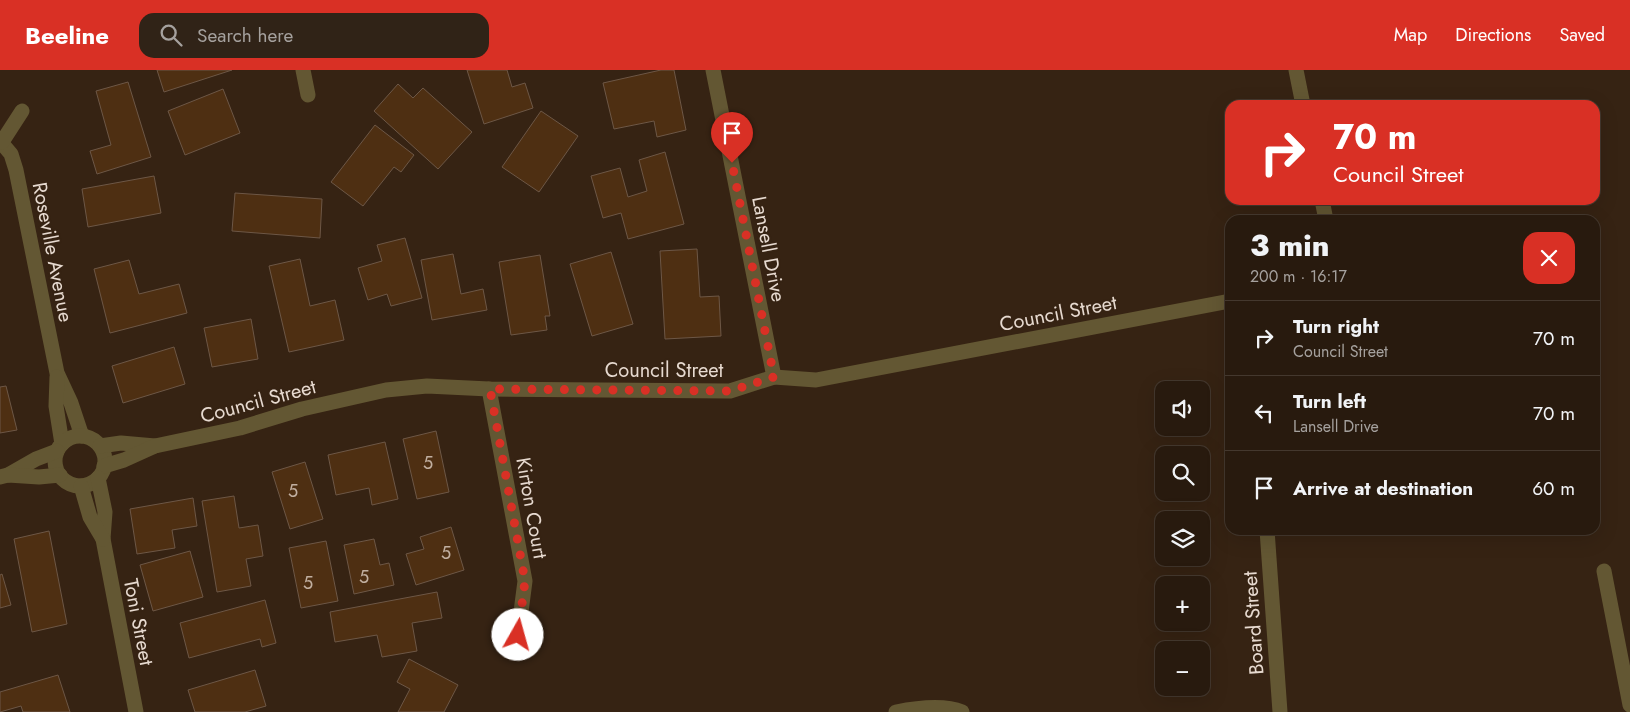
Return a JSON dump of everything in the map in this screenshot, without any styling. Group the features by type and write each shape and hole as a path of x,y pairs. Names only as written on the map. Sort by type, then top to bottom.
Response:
{"street":[{"path":"303,70 308,95"},
{"name":"Lansell Drive","path":"713,70 774,377"},
{"path":"1296,70 1302,100"},
{"name":"Roseville Avenue","path":"22,111 1,141 11,154 16,170 57,373 56,406 60,447"},
{"name":"Council Street","path":"101,472 155,446 240,428 302,409 386,390 427,386 490,389 730,391 774,377 816,380 1225,302"},
{"name":"Roseville Avenue","path":"57,373 71,403 82,436"},
{"name":"Kirton Court","path":"490,389 525,581 518,635"},
{"path":"4,476 60,447 74,436 82,436 95,441 100,446 105,459 101,472 87,484 81,486 65,481 56,467 60,447"},
{"name":"Council Street","path":"100,446 121,443 155,446"},
{"name":"Toni Street","path":"101,472 105,512 103,539 136,712"},
{"path":"4,476 39,477 60,475"},
{"name":"Toni Street","path":"81,486 90,516 103,539"},
{"name":"Board Street","path":"1267,535 1280,712"},
{"path":"1604,571 1630,705"},
{"path":"896,712 911,709 953,708 962,712"}],"building":[{"path":"157,70 232,70 164,92"},
{"path":"467,70 507,70 512,87 525,83 533,108 484,124"},
{"path":"661,70 674,70 686,130 657,137 654,121 614,129 603,83"},
{"path":"128,82 151,157 97,174 90,151 111,145 96,91"},
{"path":"398,84 413,98 423,88 472,132 438,169 374,111"},
{"path":"223,89 240,133 185,155 168,111"},
{"path":"541,111 578,136 539,192 502,167"},
{"path":"375,125 414,155 401,172 394,167 363,206 331,182"},
{"path":"665,152 684,224 628,239 621,213 603,218 591,176 620,168 628,197 647,191 639,160"},
{"path":"154,176 161,213 88,227 82,189"},
{"path":"235,193 322,199 320,238 232,231"},
{"path":"405,238 422,298 391,306 387,294 368,300 358,268 382,261 377,245"},
{"path":"697,249 700,297 719,296 721,336 665,339 660,251"},
{"path":"611,252 633,324 592,336 570,264"},
{"path":"453,254 461,294 483,289 487,310 432,320 421,260"},
{"path":"540,255 550,316 545,316 547,330 511,335 499,262"},
{"path":"300,259 310,306 335,300 344,340 289,352 269,266"},
{"path":"129,260 139,294 179,284 187,313 110,333 94,269"},
{"path":"251,319 258,359 212,367 204,328"},
{"path":"174,347 185,384 123,403 112,366"},
{"path":"6,386 17,430 0,433 0,387"},
{"path":"436,431 449,492 417,499 403,439"},
{"path":"385,442 398,499 372,505 369,488 336,495 328,455"},
{"path":"305,462 323,519 290,529 272,472"},
{"path":"234,496 239,528 258,525 263,556 246,559 251,586 217,592 202,501"},
{"path":"193,498 197,526 172,530 175,548 137,554 130,509"},
{"path":"451,527 464,570 416,585 406,554 424,549 420,537"},
{"path":"49,531 67,624 32,632 14,539"},
{"path":"374,539 380,565 389,563 394,585 354,594 344,545"},
{"path":"326,541 338,601 301,608 289,548"},
{"path":"190,551 203,597 153,611 140,565"},
{"path":"2,574 11,605 0,608 0,575"},
{"path":"437,592 442,618 412,623 417,651 382,657 377,635 335,642 330,612"},
{"path":"265,600 276,643 262,647 260,639 189,658 180,623"},
{"path":"409,659 458,685 444,712 398,712 410,689 397,682"},
{"path":"255,670 266,706 245,712 195,712 188,690"},
{"path":"58,675 70,712 23,712 21,706 0,712 0,692"}],"route":[{"path":"518,635 525,581 490,389 730,391 774,377 732,163"}]}
